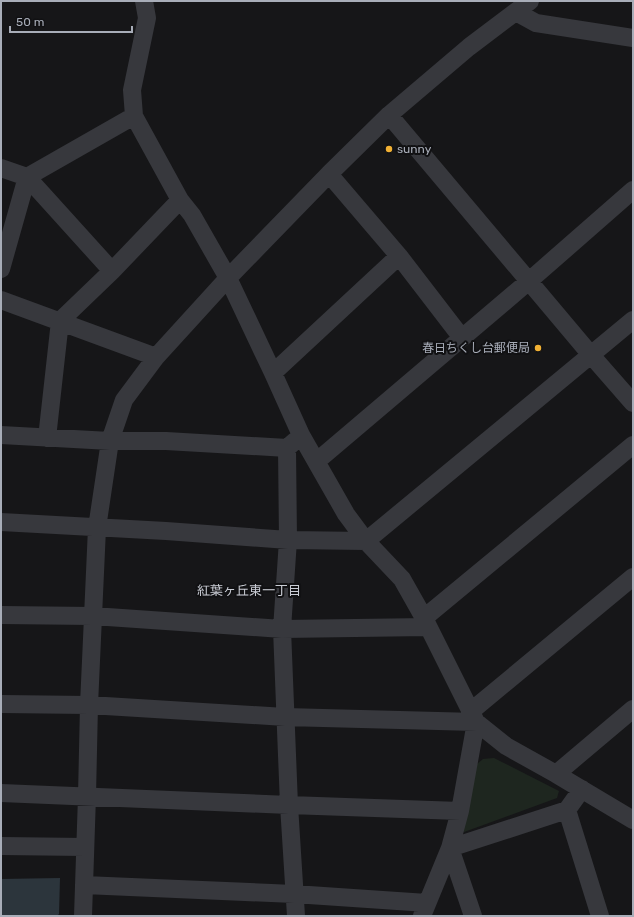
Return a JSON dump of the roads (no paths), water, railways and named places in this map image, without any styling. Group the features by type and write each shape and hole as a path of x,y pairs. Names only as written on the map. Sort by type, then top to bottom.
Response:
{"street":[{"path":"144,1 147,18 132,90 134,116 180,200 192,215 228,278 302,435 346,514 366,541 402,579 426,623 473,717 506,746 633,820"},
{"path":"83,916 89,705 97,528 110,441 124,400 156,357 228,278 329,174 389,115 469,47 523,6 536,23 633,38"},
{"path":"389,115 633,403"},
{"path":"1,269 28,178 134,116"},
{"path":"1,168 28,178 112,271"},
{"path":"329,174 399,256 462,338"},
{"path":"317,461 529,281 633,190"},
{"path":"47,438 60,321 112,271 180,200"},
{"path":"273,373 399,256"},
{"path":"1,300 156,357"},
{"path":"1,522 288,540 366,541 633,320"},
{"path":"1,436 110,441 166,441 287,448 302,435"},
{"path":"1,615 93,616 282,629 426,623 633,446"},
{"path":"287,448 288,540 282,629 289,805 296,916"},
{"path":"84,886 294,894 424,909 450,848 460,812 473,717 633,576"},
{"path":"1,704 89,705 285,717 473,717"},
{"path":"556,774 633,709"},
{"path":"450,848 567,810 582,789"},
{"path":"1,793 460,812"},
{"path":"567,810 600,916"},
{"path":"1,846 85,847"},
{"path":"450,848 473,916"}],"place":[{"name":"sunny","path":"389,149"},
{"name":"春日ちくし台郵便局","path":"538,348"}],"district":[{"name":"紅葉ヶ丘東一丁目","path":"249,590"}]}
